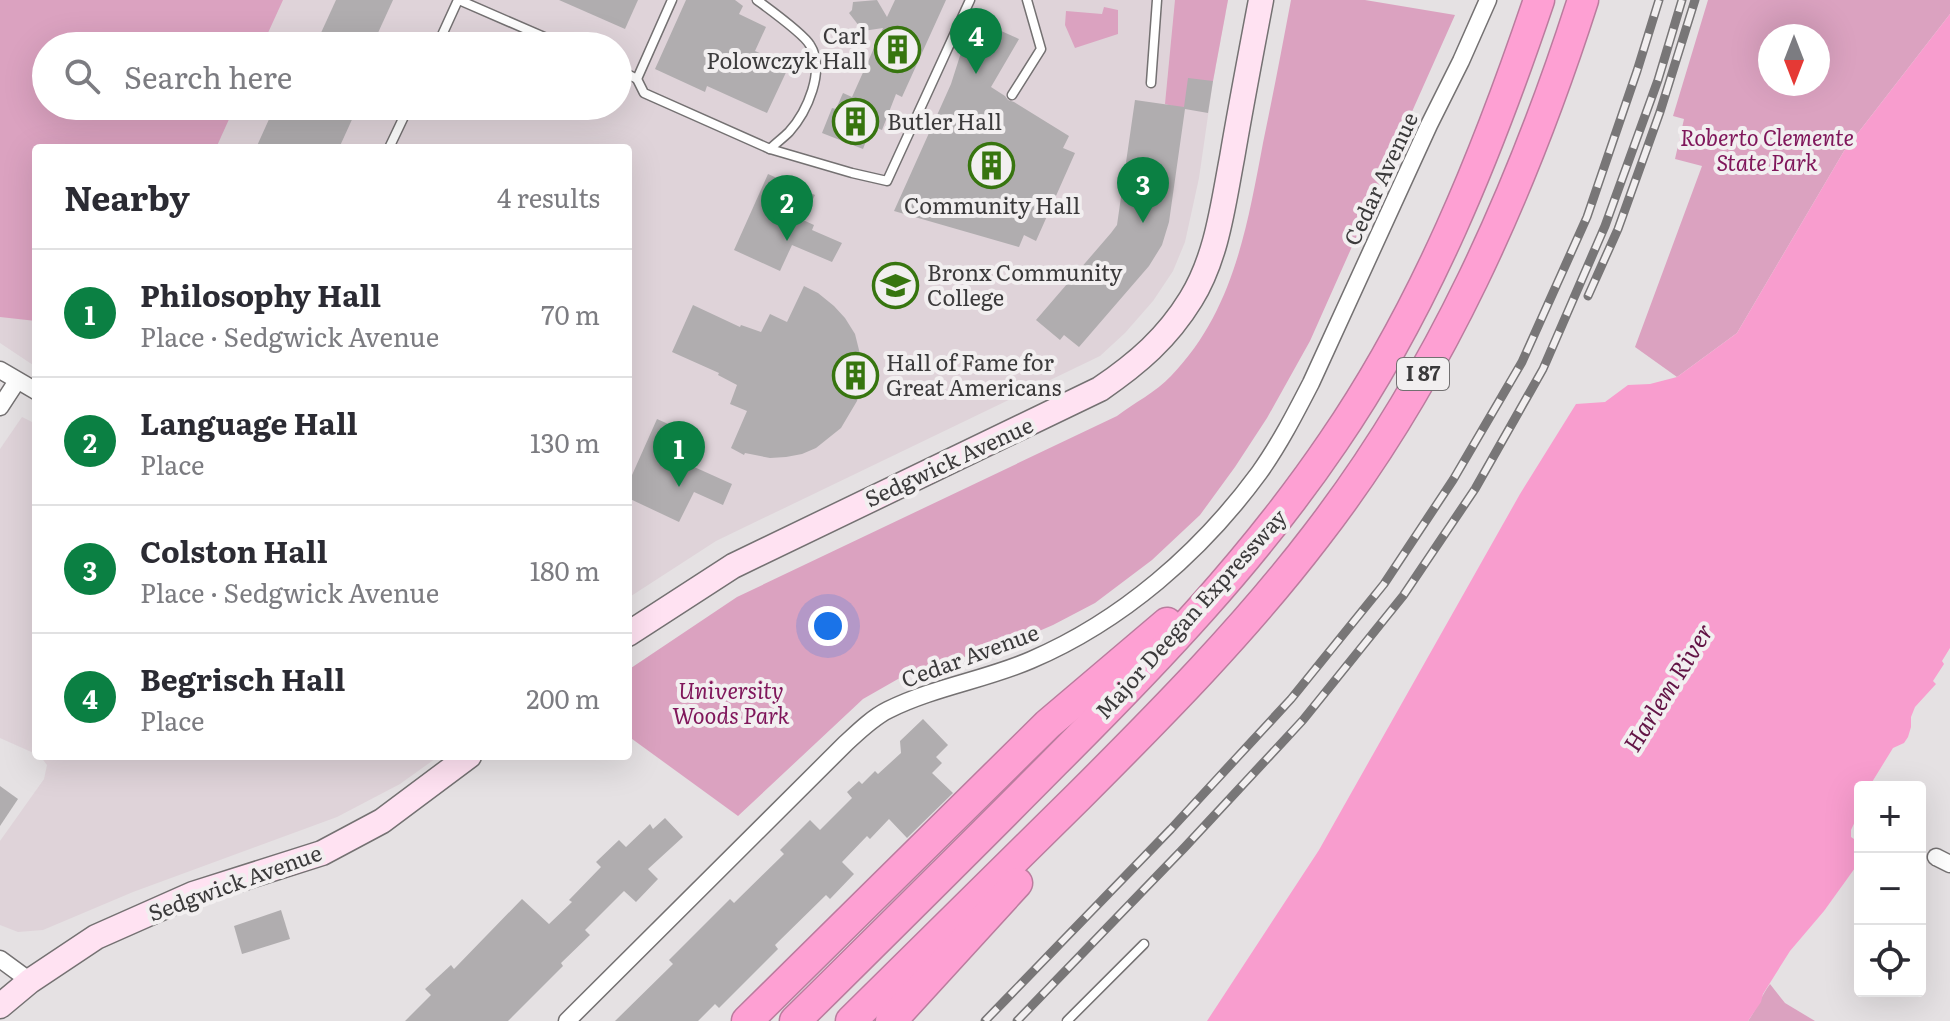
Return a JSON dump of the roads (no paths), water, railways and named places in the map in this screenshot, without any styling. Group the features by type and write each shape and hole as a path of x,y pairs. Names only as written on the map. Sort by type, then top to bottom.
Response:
{"highway":[{"name":"Major Deegan Expressway","path":"795,1021 1107,710 1203,608 1294,498 1335,440 1408,317 1495,123 1539,0"},
{"name":"Major Deegan Expressway","path":"851,1021 1177,696 1263,602 1318,535 1390,430 1434,356 1496,230 1549,98 1583,0"},
{"path":"747,1021 1031,739 1177,614 1294,498"},
{"path":"891,1021 980,925 1177,696"}],"main road":[{"name":"Sedgwick Avenue","path":"632,631 745,559 1100,389 1154,347 1192,297 1208,264 1220,220 1261,0"},
{"name":"Sedgwick Avenue","path":"0,1006 30,981 96,937 193,894 322,853 382,821 464,760"}],"street":[{"name":"Cedar Avenue","path":"567,1021 871,722 886,711 930,692 1031,660 1074,639 1152,586 1193,550 1232,507 1260,471 1297,411 1488,0"},
{"path":"0,370 32,389"},
{"path":"0,407 17,381"},
{"path":"0,959 30,981"}],"lane":[{"path":"443,32 458,0 532,32"},
{"path":"637,79 672,0"},
{"path":"757,0 809,43 816,60 816,75 806,105 791,130 770,149"},
{"path":"632,76 637,79 644,93 770,149 887,181 970,0"},
{"path":"1012,95 1041,49 1027,0"},
{"path":"1151,83 1157,0"},
{"path":"391,144 402,120"},
{"path":"1067,1021 1144,944"}],"water":[{"name":"Harlem River","path":"1950,14 1950,648 1933,681 1936,684 1915,707 1904,743 1893,748 1873,781 1854,781 1851,837 1854,839 1854,869 1790,951 1748,1021 1207,1021 1319,850 1520,494 1576,404 1605,402 1628,385 1650,384 1677,377 1737,333 1844,151"}],"railway":[{"path":"985,1021 1171,829 1291,699 1384,584 1453,480 1522,362 1587,217 1659,0"},
{"path":"1017,1021 1303,720 1403,596 1475,489 1543,369 1605,226 1658,80 1682,0"},
{"path":"1588,296 1618,229 1660,112 1695,0"}],"place":[{"name":"Carl Polowczyk Hall","path":"898,49"},
{"name":"Begrisch Hall","path":"976,74"},
{"name":"Butler Hall","path":"856,122"},
{"name":"Community Hall","path":"992,165"},
{"name":"Colston Hall","path":"1143,223"},
{"name":"Language Hall","path":"787,241"},
{"name":"Bronx Community College","path":"896,286"},
{"name":"Hall of Fame for Great Americans","path":"855,376"},
{"name":"Philosophy Hall","path":"679,487"}],"park label":[{"name":"Roberto Clemente State Park","path":"1767,150"},
{"name":"University Woods Park","path":"731,704"}]}
